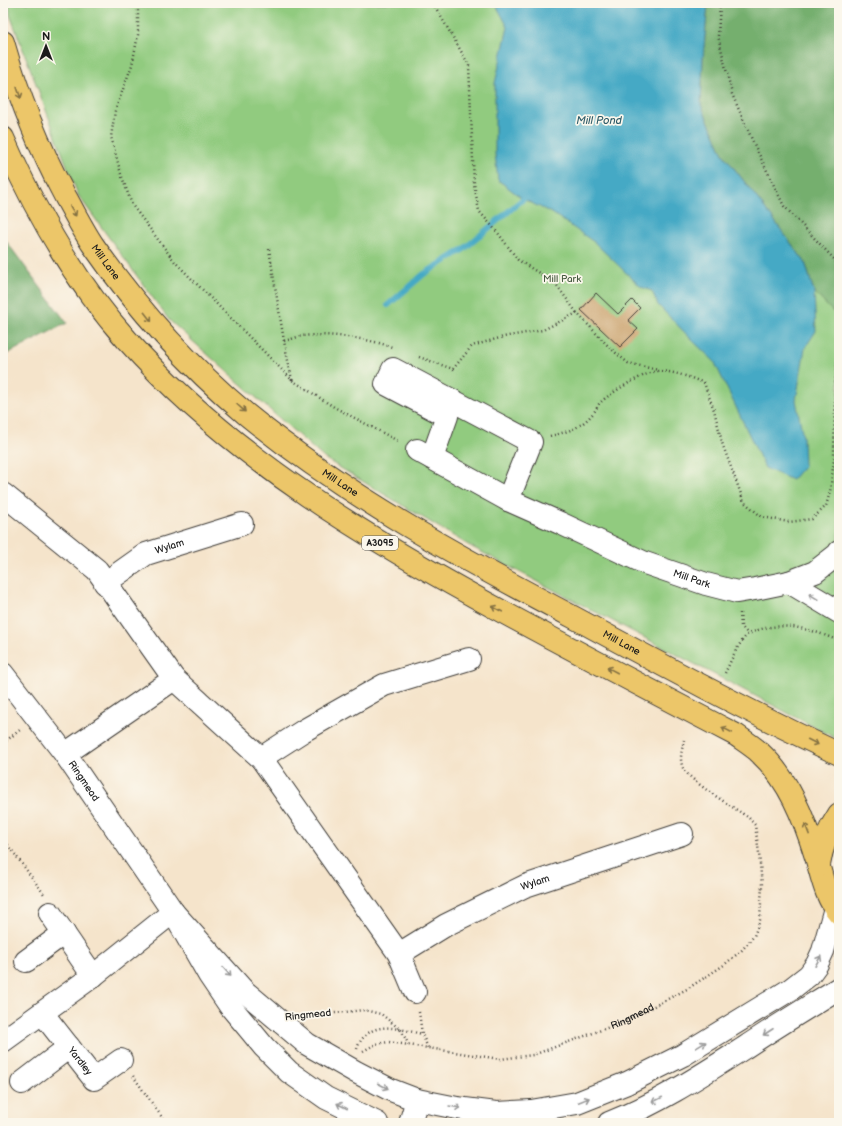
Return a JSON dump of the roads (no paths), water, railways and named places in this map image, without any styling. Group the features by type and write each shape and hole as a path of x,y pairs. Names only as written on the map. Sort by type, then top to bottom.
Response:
{"main road":[{"name":"Mill Lane","path":"3,42 22,102 54,175 92,243 154,324 202,373 245,412 298,454 340,483 411,528 551,606 737,704 839,754"},
{"name":"A3095","path":"3,138 16,169 38,212 74,270 126,339 160,375 194,407 236,443 277,475 391,550 556,641 736,735 757,750 770,763 792,794 811,840 824,884 837,911"},
{"name":"A3095","path":"819,866 825,838 839,814"}],"street":[{"name":"Mill Park","path":"508,500 531,442 392,369 386,384 447,416 424,454 508,500 645,564 706,584 738,592 755,590 790,582 815,572 839,552"},
{"path":"3,494 97,570 174,679 262,758 399,954 415,992"},
{"name":"Wylam","path":"105,583 146,554 242,524"},
{"path":"790,582 839,612"},
{"path":"262,758 303,731 384,685 469,659"},
{"name":"Ringmead","path":"3,674 65,754 173,912 209,975 230,1006 264,1047 289,1072 326,1098 377,1123"},
{"path":"65,754 174,679"},
{"name":"Wylam","path":"399,954 446,925 525,886 682,834"},
{"name":"Ringmead","path":"173,912 244,991 307,1044 391,1090 417,1100 457,1108 496,1112 531,1111 577,1103 626,1083 683,1055 791,989 809,975 817,964 823,951 837,911"},
{"path":"3,1041 43,1014 173,912"},
{"path":"50,913 93,976"},
{"path":"26,961 64,933"},
{"path":"608,1123 625,1117 683,1087 800,1011 839,988"},
{"name":"Yardley","path":"43,1014 94,1079 121,1060"},
{"path":"22,1083 69,1047"},
{"path":"410,1123 417,1100"}],"water":[{"name":"Mill Pond","path":"495,3 708,3 703,58 701,105 723,154 805,262 814,292 816,331 805,348 796,400 803,437 804,466 792,480 765,468 714,361 658,305 652,291 641,287 594,242 552,213 523,199 498,180 495,154 495,83 508,27"}],"waterway":[{"path":"388,305 424,274 464,249 523,199"}]}
